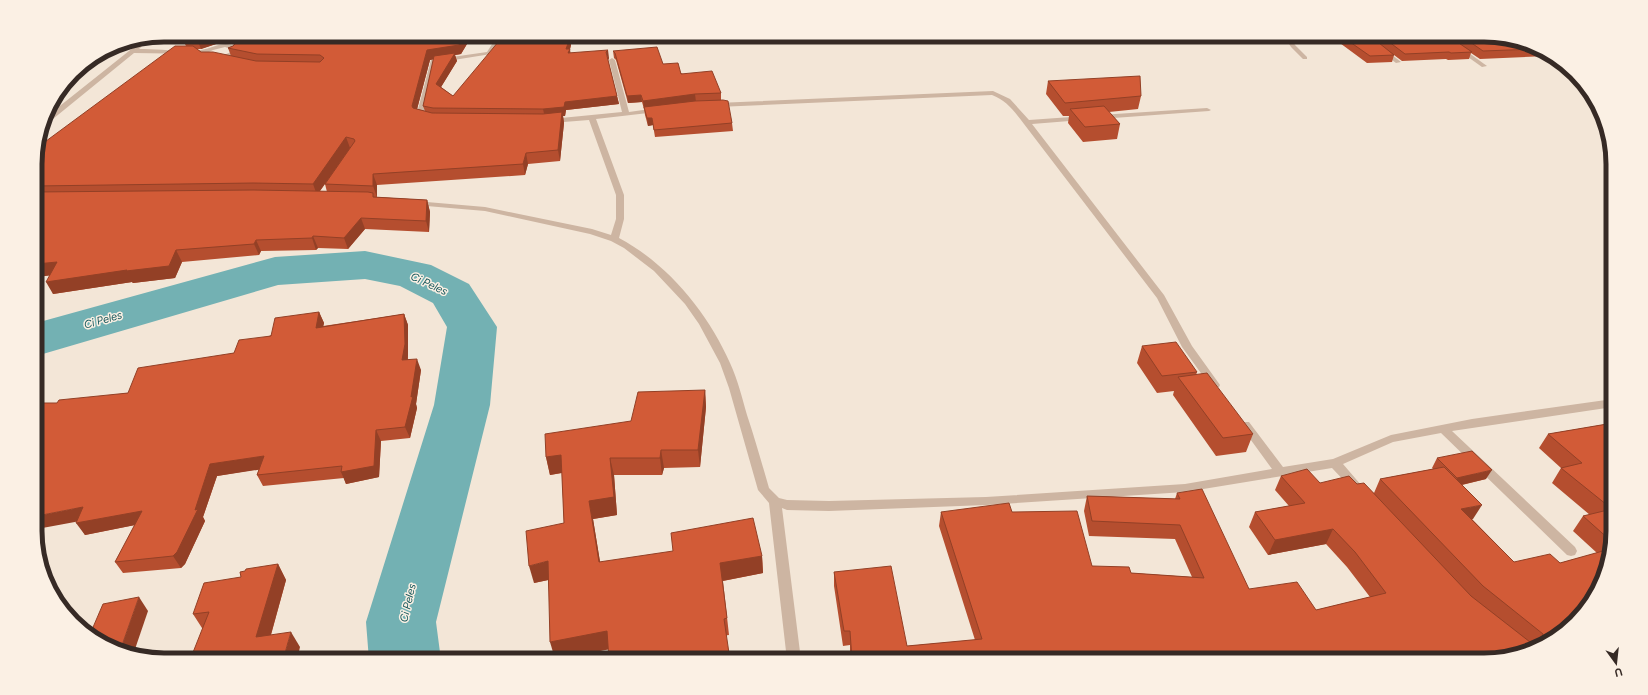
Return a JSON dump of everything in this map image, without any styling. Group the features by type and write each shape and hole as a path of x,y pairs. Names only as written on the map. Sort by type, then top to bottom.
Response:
{"street":[{"path":"435,120 420,118 432,63 438,60 486,54 489,53 496,42"},
{"path":"1290,42 1305,58"},
{"path":"1372,42 1398,62"},
{"path":"1450,42 1484,66"},
{"path":"52,116 142,44"},
{"path":"134,51 203,52 220,46 232,46 237,49 237,51 229,56 216,58 204,58 201,54 203,52"},
{"path":"216,58 235,62"},
{"path":"612,60 626,114"},
{"path":"712,105 993,93 1000,95 1010,102 1027,122 1161,297 1187,347 1220,391"},
{"path":"545,121 592,118 665,109"},
{"path":"1027,122 1208,110"},
{"path":"592,118 620,194 620,220 614,238"},
{"path":"402,202 485,209 545,221 614,238 657,268 688,302 704,324 730,375 764,490 775,501 787,505 829,506 986,500 1185,488 1335,463 1391,440 1444,429 1537,412 1606,403"},
{"path":"1239,416 1281,473"},
{"path":"1444,429 1571,551"},
{"path":"1335,463 1361,492"},
{"path":"775,501 793,653"}],"building":[{"path":"237,42 461,42 459,45 427,50 412,106 413,108 432,113 543,114 562,112 558,150 526,153 523,164 373,174 373,186 325,184 355,141 354,139 346,137 313,184 253,183 42,186 42,156 44,143 175,46 193,46 201,52 213,52 256,61 320,62 324,58 320,55 257,54 228,48"},
{"path":"498,42 569,42 566,49 570,49 568,53 608,50 606,52 617,96 565,102 564,107 543,109 433,108 423,106 434,56 455,53 436,84 453,96"},
{"path":"1350,42 1378,42 1394,55 1370,56"},
{"path":"1389,42 1457,42 1472,52 1449,52 1405,54"},
{"path":"1470,42 1508,44 1526,49 1483,51"},
{"path":"657,47 663,64 678,63 681,74 712,71 721,93 695,94 643,101 641,95 627,96 615,53 613,51"},
{"path":"1140,76 1141,96 1065,103 1048,81"},
{"path":"695,101 728,101 732,123 654,130 652,118 647,118 644,107"},
{"path":"1104,106 1120,124 1085,127 1070,109"},
{"path":"253,190 368,192 373,193 373,197 427,200 426,221 361,218 344,238 313,236 312,238 256,240 254,244 176,250 169,266 126,271 127,270 46,282 57,262 42,263 42,192"},
{"path":"319,312 316,328 404,314 405,344 402,360 417,359 411,397 413,396 405,427 376,430 374,466 341,472 342,466 257,475 264,456 210,464 195,510 198,509 177,552 173,556 115,562 142,511 76,523 83,507 42,515 42,403 57,403 59,400 128,393 138,368 234,353 239,340 271,336 275,318"},
{"path":"1176,342 1197,372 1162,376 1142,346"},
{"path":"1207,373 1253,434 1223,438 1178,377"},
{"path":"705,390 698,450 661,450 660,458 610,458 614,497 589,501 599,562 673,551 671,533 753,518 762,556 720,563 727,618 724,619 729,653 609,653 607,631 550,642 548,561 529,566 526,531 564,523 561,455 546,457 545,434 631,421 638,392"},
{"path":"1606,424 1606,504 1561,468 1582,463 1548,434"},
{"path":"1472,451 1492,470 1457,478 1437,458"},
{"path":"1444,467 1482,505 1461,509 1514,562 1550,554 1560,563 1604,551 1600,570 1581,605 1558,628 1545,637 1531,644 1508,651 1492,653 852,653 850,631 844,631 834,572 891,566 907,646 982,639 941,512 1009,503 1012,512 1077,511 1092,566 1129,567 1131,573 1204,578 1180,525 1092,521 1087,496 1180,499 1177,493 1202,489 1249,589 1297,582 1316,610 1386,593 1355,552 1333,529 1275,540 1255,512 1305,503 1281,476 1307,469 1320,483 1349,476 1357,484 1364,483 1471,596 1530,642 1543,637 1543,634 1483,586 1380,479"},
{"path":"1606,510 1606,536 1583,516"},
{"path":"278,564 256,637 291,632 285,653 193,653 209,612 193,614 204,583 241,577 240,572 245,571 246,569"},
{"path":"139,597 122,646 92,629 103,604"}],"waterway":[{"name":"Ci Peles","path":"42,338 275,271 365,265 414,275 452,294 472,327 462,405 401,622 404,653"}]}
